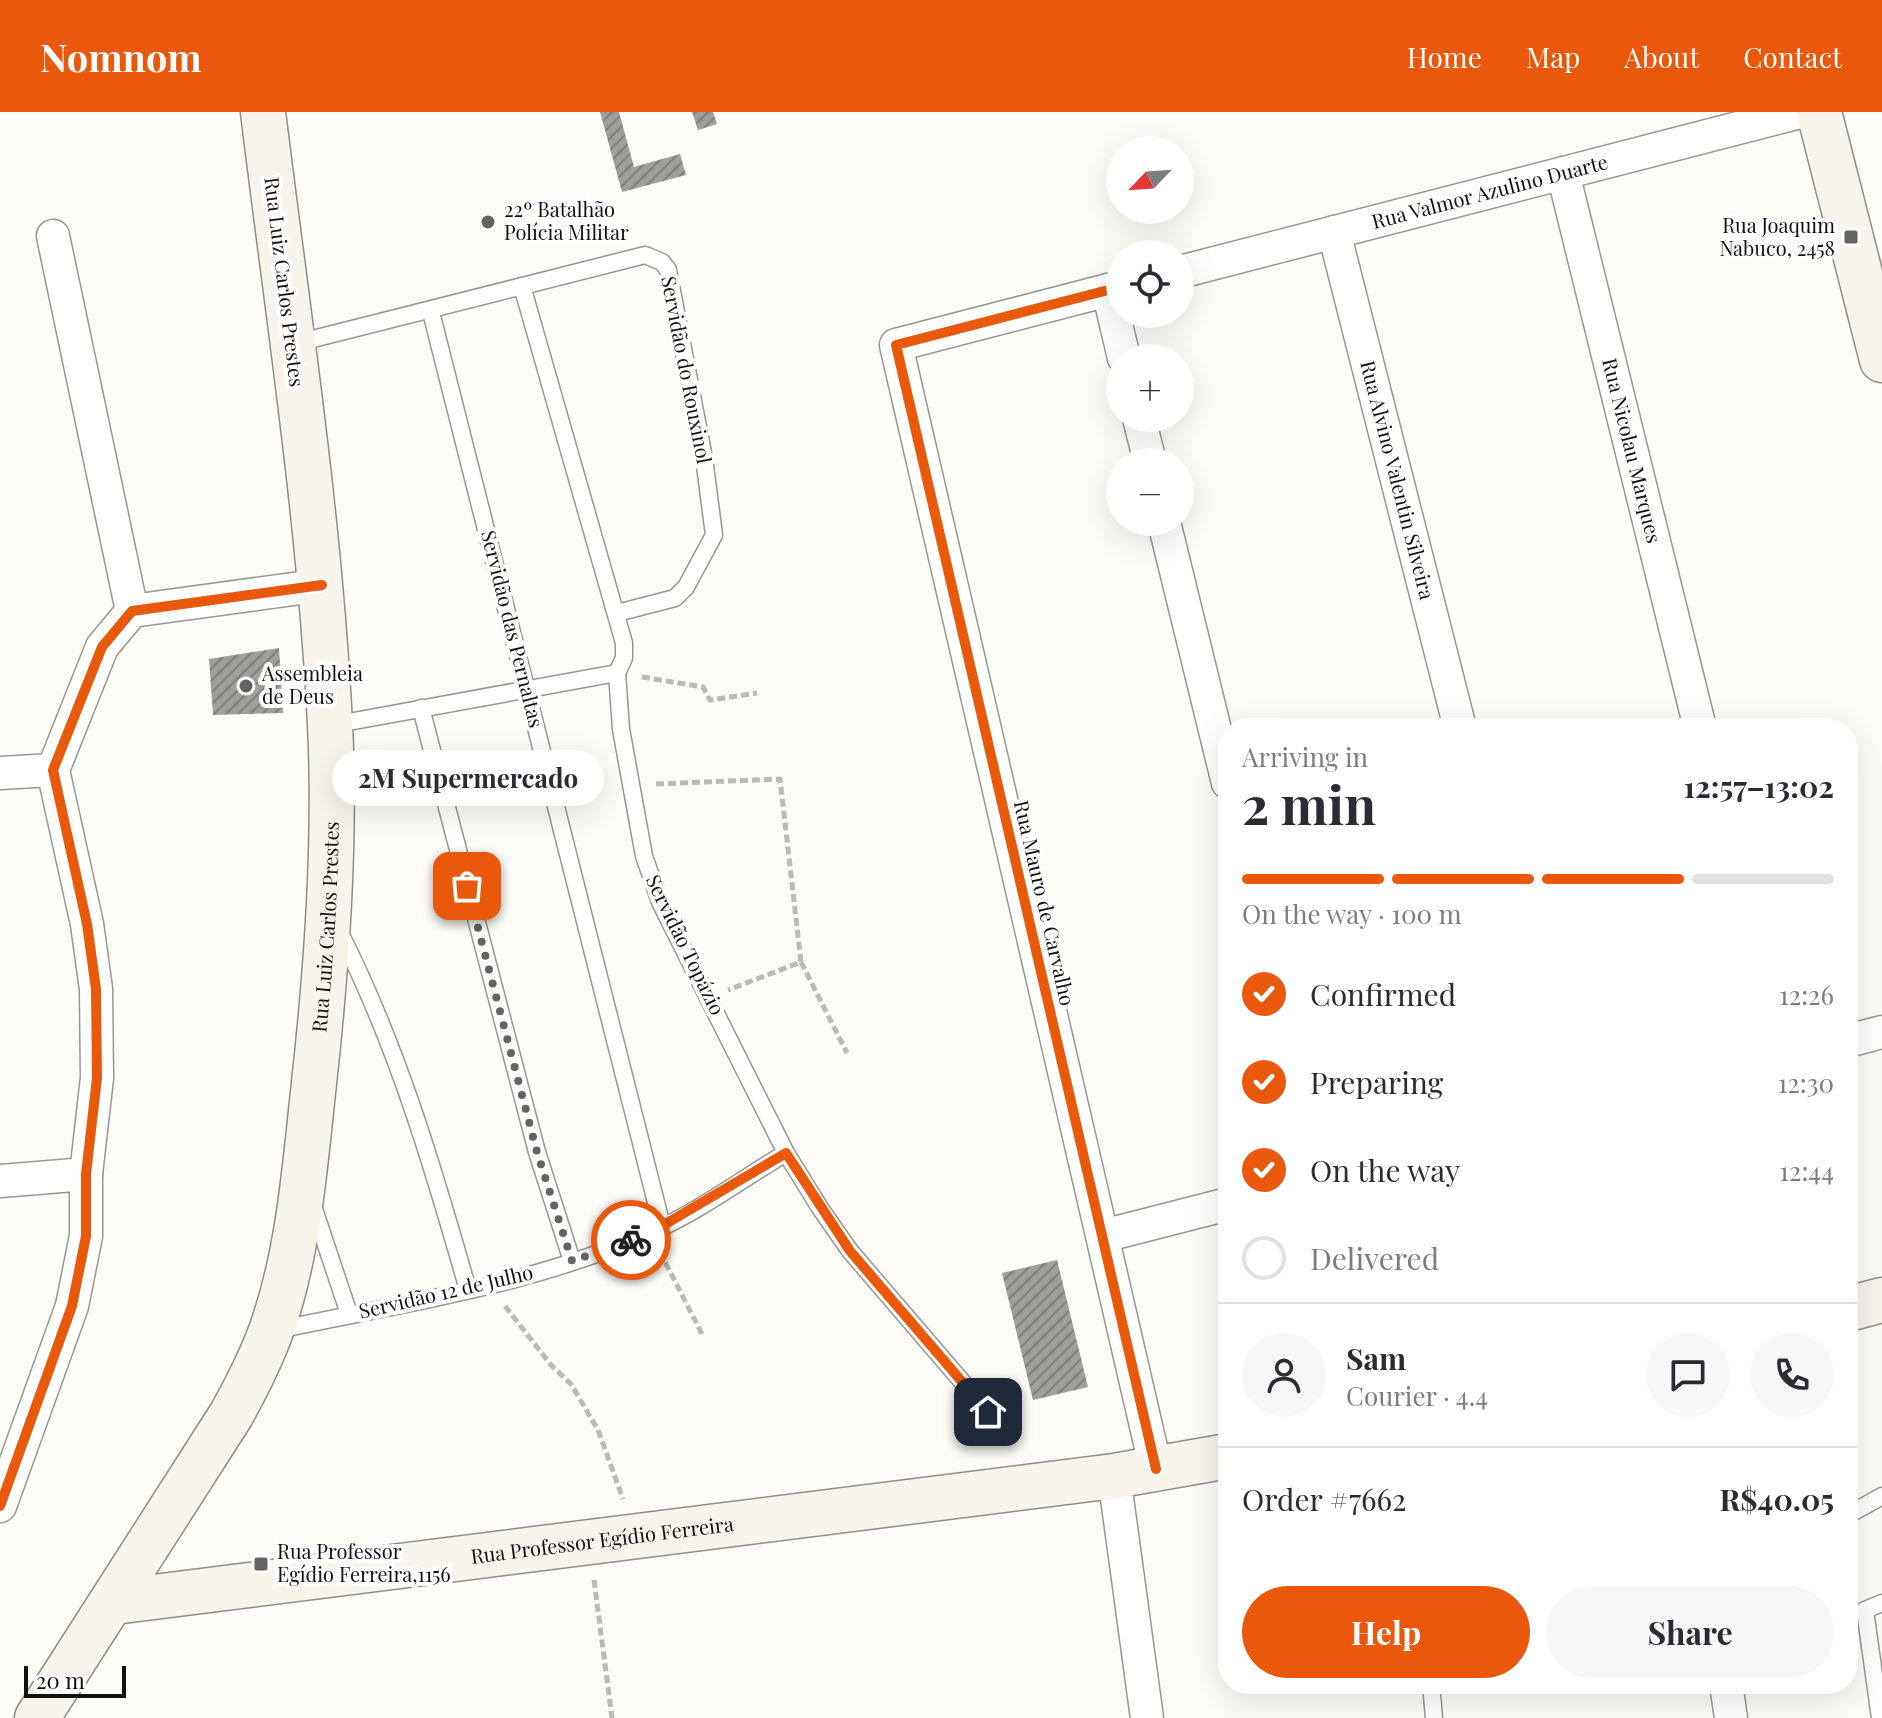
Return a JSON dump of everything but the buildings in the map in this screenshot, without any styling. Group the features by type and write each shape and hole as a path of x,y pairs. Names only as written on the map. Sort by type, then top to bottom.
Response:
{"main road":[{"name":"Rua Luiz Carlos Prestes","path":"114,1602 231,1415 271,1331 282,1295 304,1177 319,1038 332,808 322,585 263,112"},
{"path":"1819,112 1882,360"},
{"path":"1858,1306 1882,1300"},
{"name":"Rua Professor Egídio Ferreira","path":"114,1602 1114,1476 1218,1458"},
{"path":"37,1718 114,1602"}],"street":[{"name":"Rua Valmor Azulino Duarte","path":"1194,268 1800,112"},
{"name":"Rua Nicolau Marques","path":"1563,173 1698,718"},
{"name":"Rua Alvino Valentin Silveira","path":"1334,232 1457,718"},
{"path":"53,236 132,611"},
{"name":"Rua Mauro de Carvalho","path":"1106,291 896,345 1156,1469"},
{"path":"1167,536 1218,742"},
{"path":"0,1506 11,1444 72,1306 86,1236 86,1174 97,1078 96,989 87,924 53,770 102,647 132,611 322,585"},
{"path":"0,773 53,770"},
{"path":"1858,1038 1882,1032"},
{"path":"0,1181 86,1174"},
{"path":"1103,1236 1218,1207"},
{"path":"1114,1476 1147,1718"},
{"path":"1727,1694 1731,1718"}],"lane":[{"name":"Servidão do Rouxinol","path":"292,344 431,312 645,255 662,262 668,270 704,458 714,535 686,587 675,598 617,613"},
{"name":"Servidão Topázio","path":"522,286 624,643 624,658 617,673 629,785 644,856 660,902 786,1153 850,1251 1007,1434"},
{"name":"Servidão das Pernaltas","path":"431,312 527,689 656,1230"},
{"path":"330,725 617,673"},
{"path":"421,708 537,1152 572,1261"},
{"path":"326,906 365,982 394,1055 476,1288"},
{"name":"Servidão 12 de Julho","path":"271,1331 476,1288 572,1261 656,1230 786,1153"},
{"path":"304,1177 349,1314"},
{"path":"1858,1509 1882,1496"},
{"path":"1880,1718 1865,1610 1882,1603"},
{"path":"1432,1694 1434,1718"}],"path":[{"path":"617,673 703,687 710,700 757,693"},
{"path":"629,785 780,779 801,962 847,1053"},
{"path":"709,997 801,962"},
{"path":"656,1230 702,1334"},
{"path":"476,1288 519,1322 551,1365 571,1384 611,1461 636,1537"},
{"path":"589,1543 612,1718"}],"cycle path":[{"path":"1106,291 896,345 1156,1469"},
{"path":"0,1506 72,1306 86,1236 86,1174 97,1078 96,989 87,924 53,770 102,647 132,611 322,585"}],"way so far":[{"path":"467,886 537,1152 572,1261 631,1240"}],"place":[{"name":"22º Batalhão Polícia Militar","path":"488,222"},
{"name":"Rua Joaquim Nabuco, 2458","path":"1851,237"},
{"name":"Assembleia de Deus","path":"246,686"},
{"name":"2M Supermercado","path":"467,886"},
{"name":"Rua Professor Egídio Ferreira,1156","path":"261,1564"}],"route":[{"path":"631,1240 650,1233 786,1153 850,1251 897,1302 988,1412"}]}
